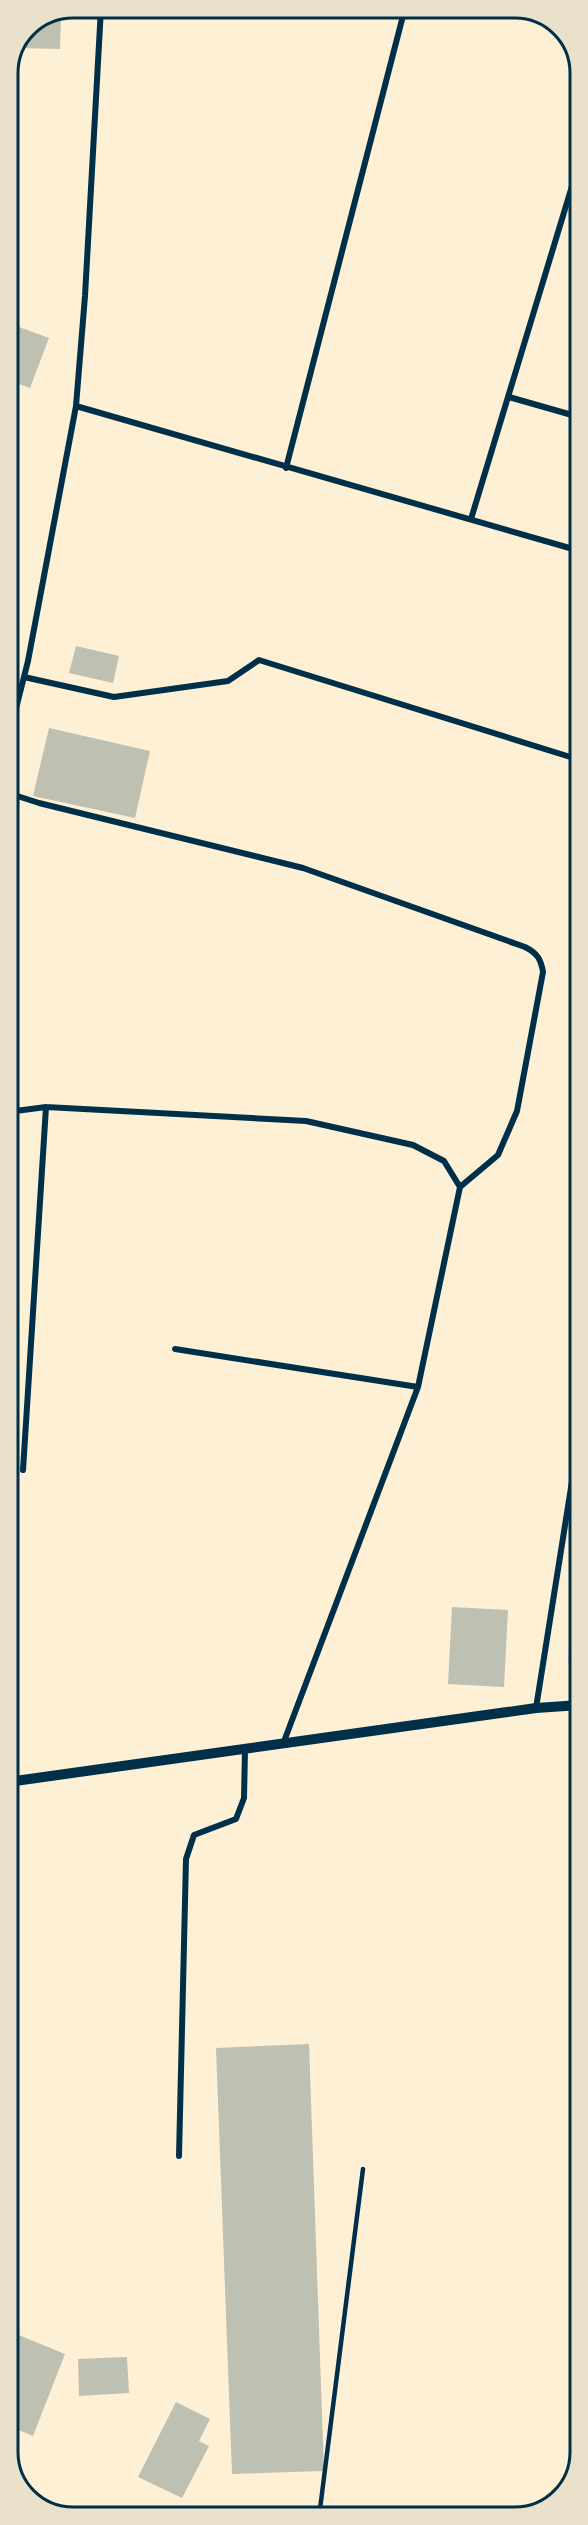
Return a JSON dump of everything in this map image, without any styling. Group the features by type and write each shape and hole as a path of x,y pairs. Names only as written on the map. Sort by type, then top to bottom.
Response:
{"street":[{"path":"18,701 76,406 85,296 100,18"},
{"path":"286,468 402,18"},
{"path":"471,519 570,193"},
{"path":"509,397 570,414"},
{"path":"76,406 570,548"},
{"path":"24,677 114,697 228,681 259,660 570,757"},
{"path":"18,796 303,868 525,947 535,952 541,960 543,972 517,1111 498,1155 460,1187 418,1387 283,1744"},
{"path":"18,1111 46,1107 306,1121 413,1145 444,1161 460,1187"},
{"path":"23,1470 46,1107"},
{"path":"175,1349 418,1387"},
{"path":"536,1708 570,1494"},
{"path":"18,1781 536,1708 570,1706"},
{"path":"179,2156 186,1859 194,1835 236,1819 244,1798 245,1750"}],"lane":[{"path":"320,2507 363,2169"}],"building":[{"path":"61,19 60,49 24,48 34,34 52,22"},
{"path":"18,327 49,338 30,388 18,384"},
{"path":"76,646 119,656 113,683 69,673"},
{"path":"49,728 150,751 135,818 33,796"},
{"path":"452,1607 508,1610 504,1687 448,1684"},
{"path":"570,1633 570,1664 568,1664"},
{"path":"309,2044 324,2471 232,2474 216,2048"},
{"path":"18,2335 65,2354 33,2436 18,2430"},
{"path":"127,2357 129,2393 79,2396 78,2359"},
{"path":"176,2402 210,2419 199,2441 209,2446 182,2498 138,2477"}]}
